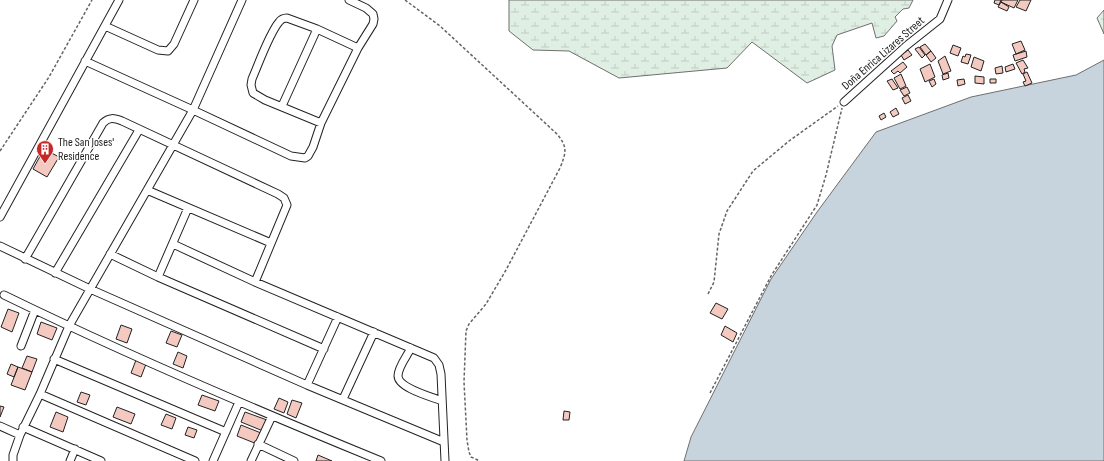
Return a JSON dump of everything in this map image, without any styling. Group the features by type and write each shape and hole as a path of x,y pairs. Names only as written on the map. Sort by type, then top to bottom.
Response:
{"street":[{"path":"0,217 119,0"},
{"path":"106,26 158,50 168,51 174,44 194,0"},
{"path":"13,461 13,455 20,435 40,394 69,326 193,110 242,0"},
{"path":"85,61 291,156 300,158 308,156 313,147 321,123 374,19 373,14 366,8 350,0"},
{"name":"Doña Enrica Lizares Street","path":"844,102 906,46 940,19 948,0"},
{"path":"321,123 265,100 254,93 251,85 252,78 280,21 284,18 292,19 358,48"},
{"path":"282,106 317,29"},
{"path":"25,259 103,123 106,119 116,119 284,198 288,205 255,282"},
{"path":"55,273 139,130"},
{"path":"147,190 271,243"},
{"path":"158,277 188,208"},
{"path":"173,244 255,282 430,355 440,365 442,374 445,461"},
{"path":"0,246 90,289 307,385 444,442"},
{"path":"110,254 158,277 324,349"},
{"path":"4,295 69,326 239,402 381,461"},
{"path":"21,346 35,310"},
{"path":"307,385 338,316"},
{"path":"343,399 374,332"},
{"path":"411,348 398,374 399,380 410,389 442,401"},
{"path":"54,359 226,432"},
{"path":"40,394 195,461"},
{"path":"212,461 239,402"},
{"path":"251,461 272,416"},
{"path":"0,426 20,435"},
{"path":"24,427 101,461"},
{"path":"258,444 294,461"},
{"path":"70,461 75,450"}],"path":[{"path":"0,151 49,77 92,0"},
{"path":"406,0 451,36 557,134 566,149 560,168 506,270 486,304 466,331 464,382 467,440 471,457 480,461"},
{"path":"708,294 714,282 719,234 727,211 753,171 789,141 844,102"},
{"path":"710,393 771,276 818,205 844,102"}],"green space":[{"path":"509,0 913,0 909,8 903,9 895,17 897,21 884,36 876,38 872,23 837,35 832,46 835,70 807,83 752,42 727,68 619,78 569,51 533,50 509,31"},
{"path":"1104,10 1104,34 1097,18"}],"shaded area":[{"path":"1104,60 1104,461 684,461 691,437 771,279 817,212 876,132 971,97 1076,75"}],"building":[{"path":"995,0 1001,0 999,5 994,3"},
{"path":"1002,0 1018,0 1014,8 1001,2"},
{"path":"1020,0 1031,0 1026,11 1016,7"},
{"path":"1001,2 1009,7 1007,11 998,7"},
{"path":"1021,41 1025,50 1016,54 1012,44"},
{"path":"925,44 931,51 926,55 920,47"},
{"path":"953,45 961,48 958,56 950,53"},
{"path":"919,47 925,55 922,58 915,49"},
{"path":"908,50 912,55 904,60 901,55"},
{"path":"931,51 936,58 931,62 926,55"},
{"path":"1026,51 1027,57 1015,61 1013,55"},
{"path":"966,54 971,55 968,64 961,62 963,56 965,57"},
{"path":"945,56 951,71 943,74 938,61"},
{"path":"974,57 984,61 981,71 971,67"},
{"path":"1023,60 1028,68 1024,69 1025,72 1022,74 1016,63"},
{"path":"903,62 907,67 900,73 898,71 894,74 891,71"},
{"path":"930,64 935,77 925,82 920,69"},
{"path":"1013,64 1015,69 1006,72 1005,67"},
{"path":"1002,66 1003,73 996,74 995,68"},
{"path":"1027,72 1032,83 1025,86 1023,82 1026,81 1023,74"},
{"path":"948,73 949,78 943,80 942,75"},
{"path":"901,74 906,86 900,89 894,78"},
{"path":"975,76 984,77 984,84 975,83"},
{"path":"892,79 898,88 893,90 887,81"},
{"path":"934,79 936,84 932,87 929,81"},
{"path":"964,79 965,84 958,86 957,80"},
{"path":"990,79 996,79 996,83 990,83"},
{"path":"907,87 910,93 904,96 900,90"},
{"path":"908,95 911,101 905,104 902,98"},
{"path":"896,108 899,114 893,117 890,112"},
{"path":"884,113 886,117 881,120 879,116"},
{"name":"The San Joses' Residence","path":"44,149 59,157 47,177 33,169"},
{"path":"716,303 728,309 722,319 710,313"},
{"path":"8,309 19,313 12,332 1,327"},
{"path":"41,322 57,328 52,340 37,334"},
{"path":"121,325 132,329 127,343 116,339"},
{"path":"725,326 737,333 733,342 721,335"},
{"path":"171,331 182,335 177,347 166,343"},
{"path":"178,352 187,356 183,368 173,364"},
{"path":"27,356 37,359 32,372 22,368"},
{"path":"136,360 146,364 141,377 131,373"},
{"path":"11,364 18,367 14,377 7,374"},
{"path":"18,367 32,372 25,390 11,385"},
{"path":"81,392 90,395 86,405 77,402"},
{"path":"202,395 219,401 215,411 198,405"},
{"path":"279,398 288,402 284,413 274,409"},
{"path":"292,400 302,403 296,418 287,414"},
{"path":"0,406 4,407 0,417"},
{"path":"117,407 135,414 131,424 113,417"},
{"path":"564,411 570,412 569,420 563,420"},
{"path":"56,412 68,417 63,432 50,427"},
{"path":"245,412 267,420 263,431 241,422"},
{"path":"166,414 176,418 172,429 161,425"},
{"path":"241,425 261,433 257,444 237,436"},
{"path":"188,427 197,430 194,438 185,435"},
{"path":"318,455 332,461 316,461"}],"place":[{"name":"The San Joses' Residence","path":"45,164"}]}
